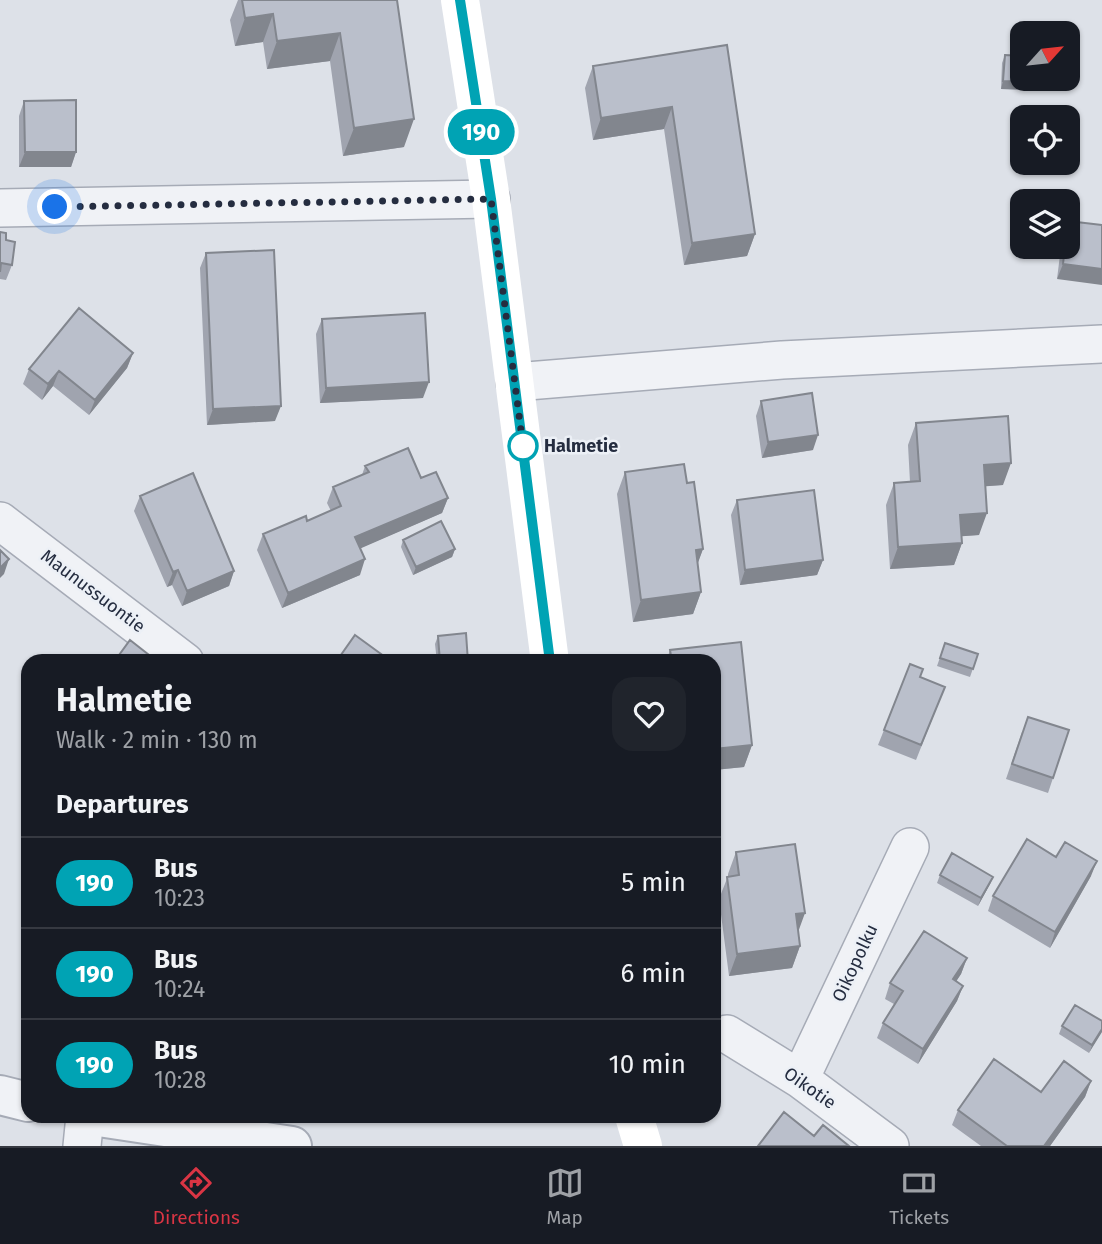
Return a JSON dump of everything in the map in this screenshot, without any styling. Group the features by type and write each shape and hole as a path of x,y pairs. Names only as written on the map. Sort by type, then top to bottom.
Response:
{"main road":[{"path":"460,0 491,199 549,654"},
{"path":"636,1123 643,1146"}],"street":[{"path":"0,208 491,199"},
{"path":"515,382 782,360 1102,344"},
{"name":"Maunussuontie","path":"0,521 175,654"},
{"name":"Oikopolku","path":"800,1079 910,846"},
{"name":"Oikotie","path":"727,1034 800,1079 890,1146"},
{"path":"0,1095 21,1100"},
{"path":"82,1146 84,1123"},
{"path":"139,1123 292,1146"}],"building":[{"path":"242,0 397,0 414,119 354,128 340,33 277,41 273,14 245,18"},
{"path":"727,45 755,234 692,243 672,107 601,118 593,66"},
{"path":"1005,55 1010,55 1010,81 1003,81"},
{"path":"76,100 76,152 25,152 24,101"},
{"path":"1080,222 1102,225 1102,269 1063,264 1064,259 1080,259"},
{"path":"0,232 6,233 6,240 15,242 12,265 1,263 0,272"},
{"path":"274,250 281,406 213,409 206,253"},
{"path":"79,308 133,353 95,400 59,371 48,384 29,369"},
{"path":"425,313 429,382 326,388 322,319"},
{"path":"812,393 818,435 768,442 761,401"},
{"path":"1008,416 1011,463 984,465 987,513 960,515 962,543 898,547 894,483 920,481 916,423"},
{"path":"408,448 421,478 436,472 448,498 355,537 365,559 288,593 263,534 306,516 307,521 341,506 333,487 369,472 365,466"},
{"path":"684,464 687,483 694,482 703,549 696,550 701,592 641,600 625,472"},
{"path":"193,473 234,571 187,591 178,570 173,572 140,496"},
{"path":"814,490 823,560 745,570 737,500"},
{"path":"441,521 455,549 416,567 403,540"},
{"path":"0,550 9,559 0,568"},
{"path":"466,633 467,654 439,654 438,636"},
{"path":"355,635 381,654 342,654"},
{"path":"130,640 148,654 120,654"},
{"path":"741,642 752,745 721,748 721,654 671,654 670,650"},
{"path":"945,643 978,654 973,669 940,658"},
{"path":"910,664 923,669 920,677 945,687 921,745 884,730"},
{"path":"1028,717 1069,730 1053,778 1012,764"},
{"path":"1027,839 1056,857 1065,842 1097,861 1055,932 993,896"},
{"path":"795,844 805,913 796,914 800,946 737,954 727,877 739,875 736,852"},
{"path":"952,853 993,877 981,898 940,875"},
{"path":"924,931 967,958 953,979 963,986 923,1049 883,1023 903,991 890,983"},
{"path":"1075,1005 1102,1021 1102,1029 1092,1045 1062,1026"},
{"path":"994,1059 1041,1092 1064,1061 1091,1081 1044,1146 1007,1146 958,1110"},
{"path":"784,1112 814,1136 823,1125 849,1146 758,1146"}],"bus line":[{"name":"190","path":"460,0 491,199 549,654"}],"place":[{"name":"Halmetie","path":"523,446"}],"route":[{"path":"55,207 491,199 523,446"}]}
